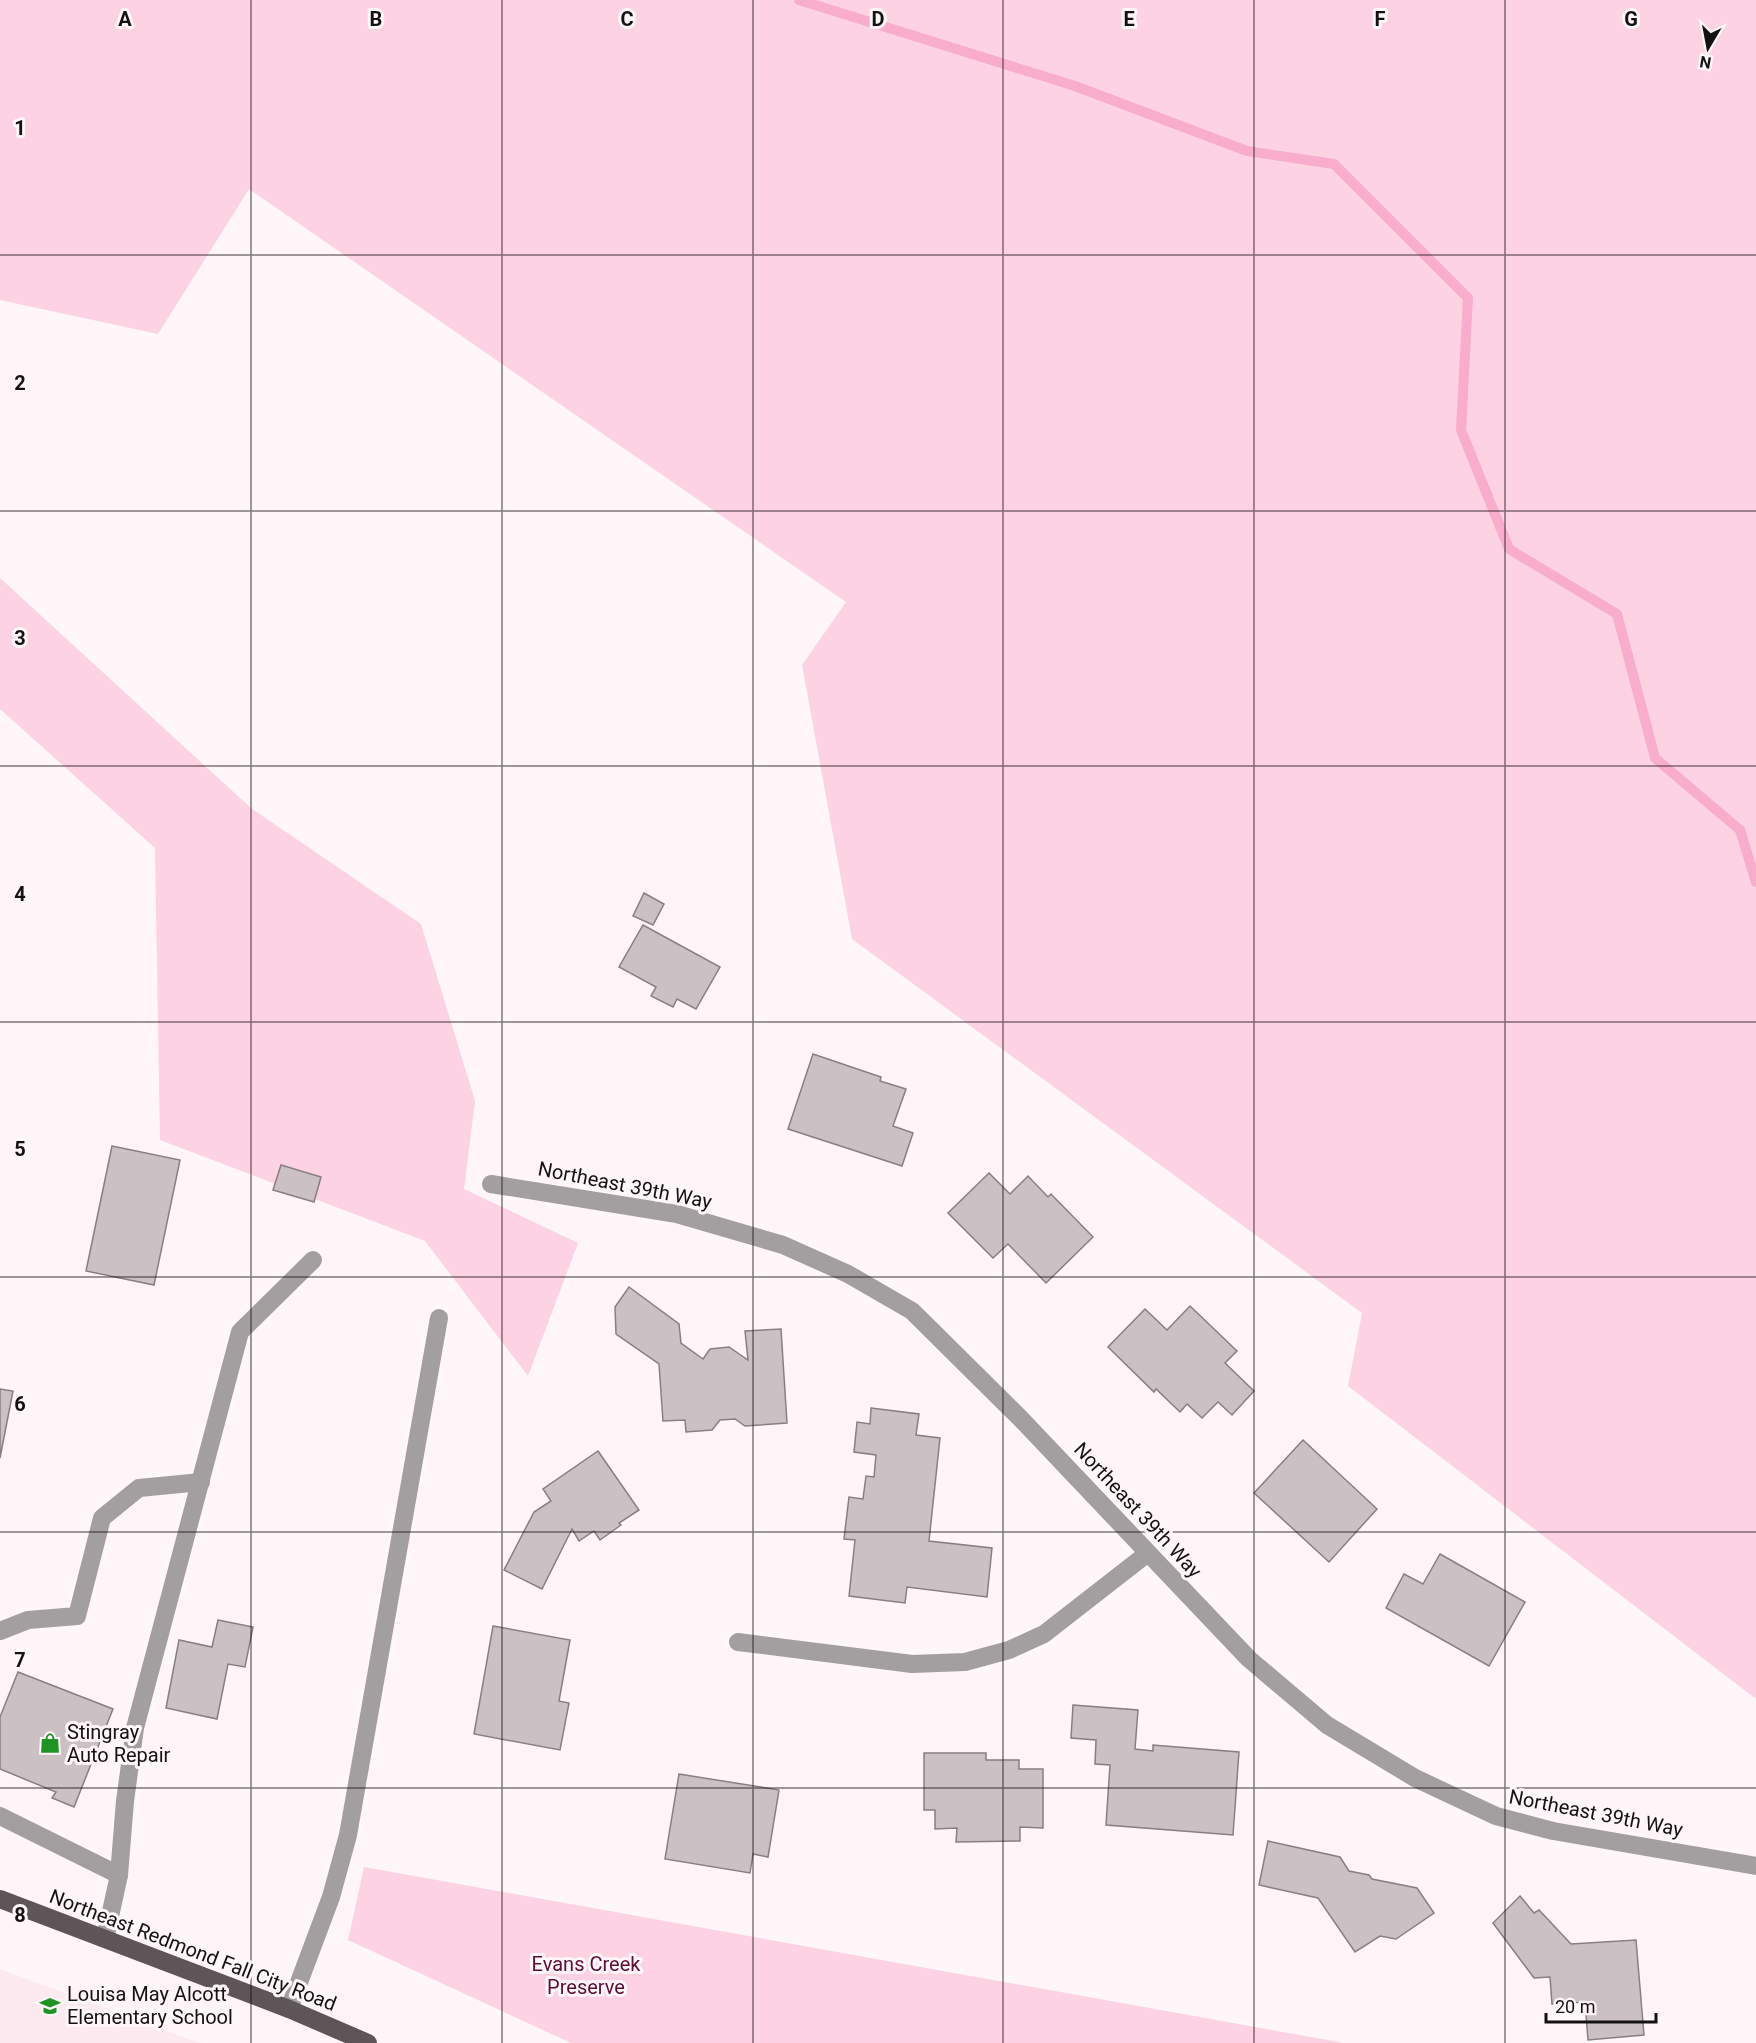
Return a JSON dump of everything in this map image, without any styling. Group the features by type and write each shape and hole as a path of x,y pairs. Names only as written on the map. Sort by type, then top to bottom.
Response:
{"main road":[{"name":"Northeast Redmond Fall City Road","path":"0,1899 289,2009 368,2043"}],"street":[{"name":"Northeast 39th Way","path":"491,1184 677,1214 783,1245 848,1274 912,1311 1020,1418 1249,1659 1327,1725 1415,1778 1496,1816 1553,1831 1756,1866"},
{"path":"105,1939 118,1875 135,1728 240,1332 313,1260"},
{"path":"289,2009 331,1896 348,1835 440,1318"},
{"path":"0,1631 28,1620 77,1616 102,1518 139,1488 201,1482"},
{"path":"738,1642 912,1664 965,1662 1009,1650 1044,1634 1148,1553"},
{"path":"0,1816 118,1875"}],"shaded area":[{"name":"Louisa May Alcott Elementary School","path":"0,1969 199,2043 0,2043"}],"green space":[{"path":"0,0 1756,0 1756,1699 1348,1386 1362,1313 852,939 802,665 846,602 249,189 158,334 0,300"},
{"path":"0,578 252,809 421,924 475,1101 464,1189 578,1243 528,1376 425,1241 160,1140 155,848 0,709"},
{"name":"Evans Creek Preserve","path":"364,1867 1344,2043 571,2043 348,1940"}],"building":[{"path":"644,893 664,904 653,925 633,916"},
{"path":"643,925 720,967 696,1009 677,999 673,1007 651,996 656,987 619,967"},
{"path":"813,1054 881,1077 880,1081 906,1089 893,1126 913,1133 902,1166 788,1129"},
{"path":"112,1146 180,1160 154,1285 86,1271"},
{"path":"281,1165 321,1177 314,1202 273,1190"},
{"path":"989,1173 1010,1194 1028,1176 1048,1197 1051,1194 1093,1237 1046,1283 1008,1244 993,1258 948,1213"},
{"path":"629,1287 679,1324 681,1343 703,1359 710,1349 729,1347 748,1360 745,1331 781,1329 787,1423 745,1426 735,1419 720,1420 712,1430 686,1432 685,1420 663,1421 659,1364 616,1334 615,1307"},
{"path":"1190,1306 1237,1351 1225,1363 1254,1391 1232,1415 1218,1402 1202,1418 1187,1404 1180,1412 1156,1389 1154,1392 1108,1347 1145,1309 1167,1330"},
{"path":"0,1389 13,1391 0,1458"},
{"path":"871,1408 919,1414 916,1435 940,1438 929,1541 992,1548 987,1597 907,1587 905,1603 849,1596 855,1540 844,1539 849,1497 863,1499 866,1476 874,1477 876,1455 854,1452 857,1422 870,1424"},
{"path":"1303,1440 1377,1509 1329,1562 1254,1493"},
{"path":"598,1451 639,1510 619,1523 621,1525 600,1540 594,1531 579,1541 572,1529 542,1589 504,1570 534,1512 551,1501 543,1489"},
{"path":"1440,1554 1525,1602 1489,1666 1386,1608 1404,1574 1423,1584"},
{"path":"218,1620 253,1627 245,1667 228,1664 217,1719 166,1708 179,1640 212,1647"},
{"path":"493,1626 570,1640 559,1701 569,1703 560,1750 474,1734"},
{"name":"Stingray Auto Repair","path":"18,1672 113,1709 74,1807 52,1798 56,1792 0,1769 0,1717"},
{"path":"1073,1705 1138,1710 1135,1749 1153,1751 1153,1745 1239,1752 1233,1835 1106,1825 1110,1765 1095,1764 1096,1740 1071,1738"},
{"path":"924,1753 986,1753 986,1760 1019,1760 1019,1769 1043,1769 1043,1828 1020,1827 1020,1841 956,1842 957,1828 935,1829 935,1810 924,1810"},
{"path":"679,1774 779,1790 768,1857 753,1854 750,1873 665,1859"},
{"path":"1268,1841 1340,1857 1349,1871 1369,1875 1372,1879 1417,1888 1434,1913 1396,1939 1380,1936 1355,1952 1318,1898 1259,1885"},
{"path":"1520,1896 1534,1913 1539,1910 1571,1944 1636,1940 1644,2035 1588,2040 1585,2002 1552,2004 1550,1977 1534,1978 1493,1923"}],"waterway":[{"path":"799,0 1075,86 1247,151 1334,164 1468,298 1461,430 1509,549 1617,614 1655,758 1740,830 1756,882"}],"place":[{"name":"Stingray Auto Repair","path":"50,1743"},
{"name":"Louisa May Alcott Elementary School","path":"50,2006"}]}
